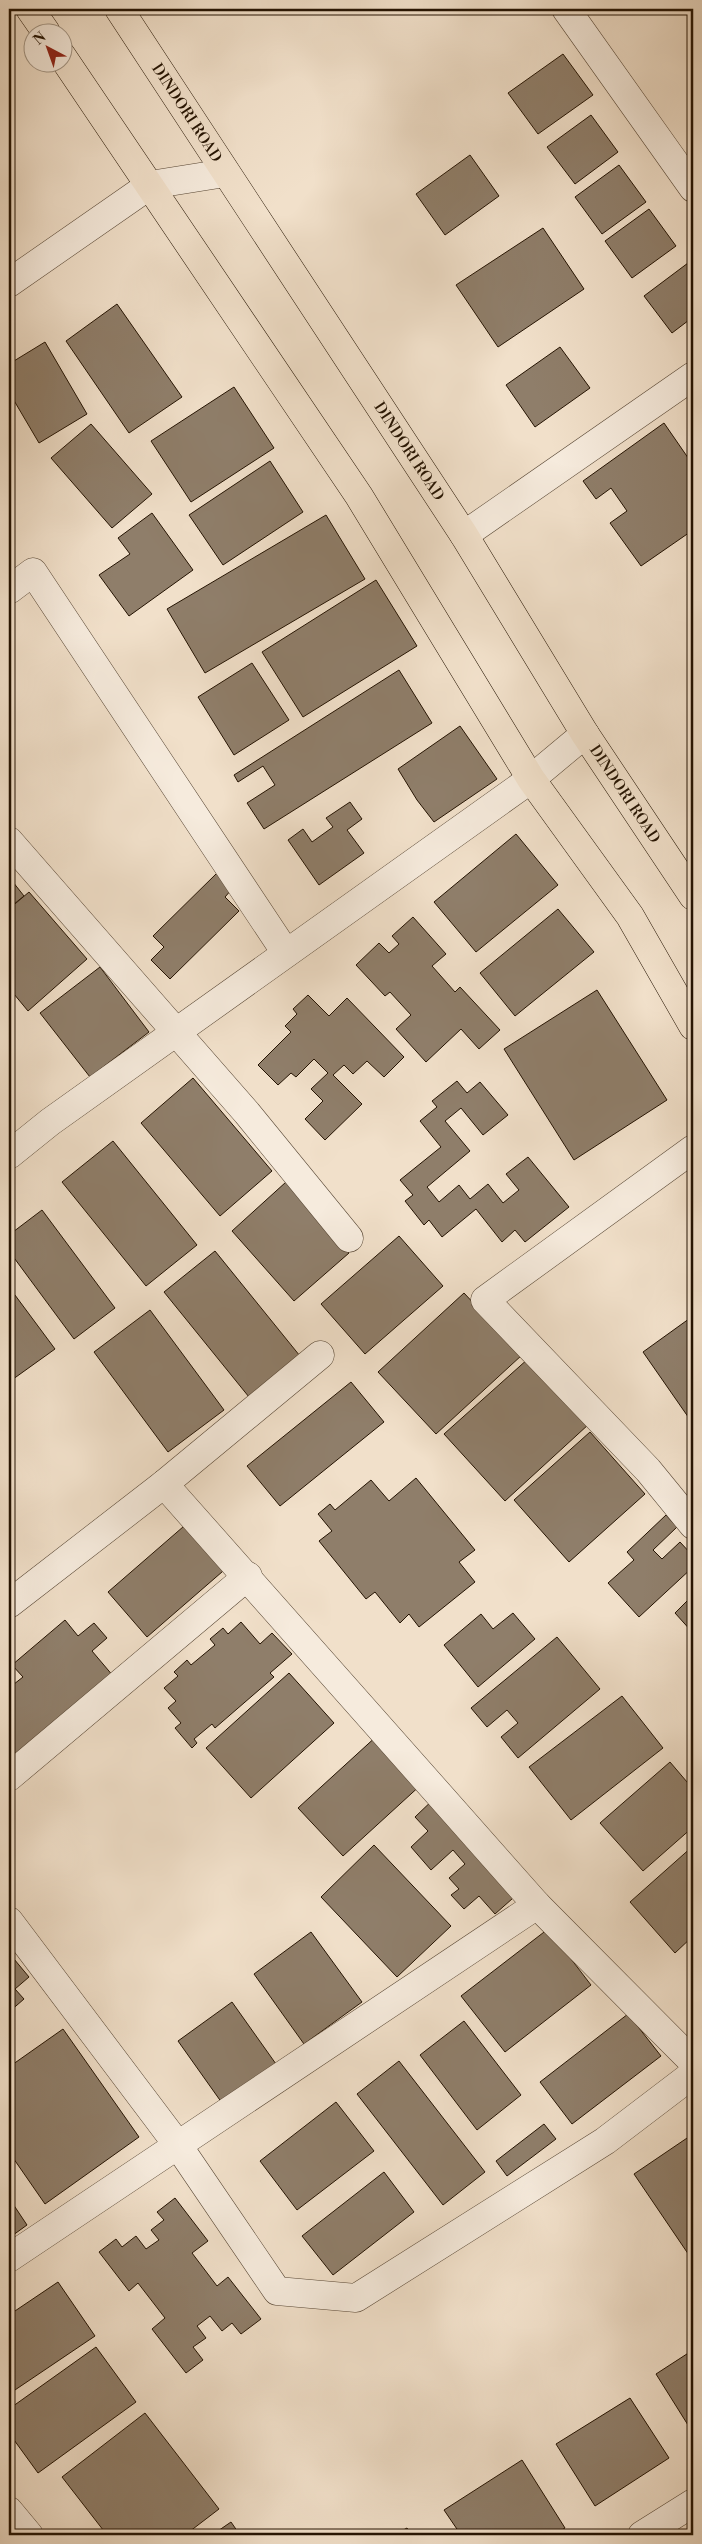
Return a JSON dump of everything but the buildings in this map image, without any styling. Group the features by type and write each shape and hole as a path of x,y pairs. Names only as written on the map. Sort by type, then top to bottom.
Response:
{"main road":[{"path":"30,9 39,22"},
{"name":"DINDORI ROAD","path":"119,9 464,535 585,734 693,896"},
{"path":"72,71 359,496 530,780 630,916 693,1026"}],"street":[{"path":"566,9 693,188"},
{"path":"9,283 150,185 225,172"},
{"path":"464,535 693,376"},
{"path":"9,590 33,572 286,953"},
{"path":"9,1155 50,1122 530,780 585,734"},
{"path":"9,841 176,1032 349,1238"},
{"path":"693,1149 485,1300 648,1470 693,1525"},
{"path":"9,1604 164,1484 320,1355"},
{"path":"164,1484 248,1576 537,1905 693,2062"},
{"path":"9,1778 248,1576"},
{"path":"9,2258 537,1905"},
{"path":"9,1921 177,2144 278,2291 356,2298 605,2141 693,2074"},
{"path":"642,2535 693,2503"},
{"path":"9,2511 28,2535"}]}
